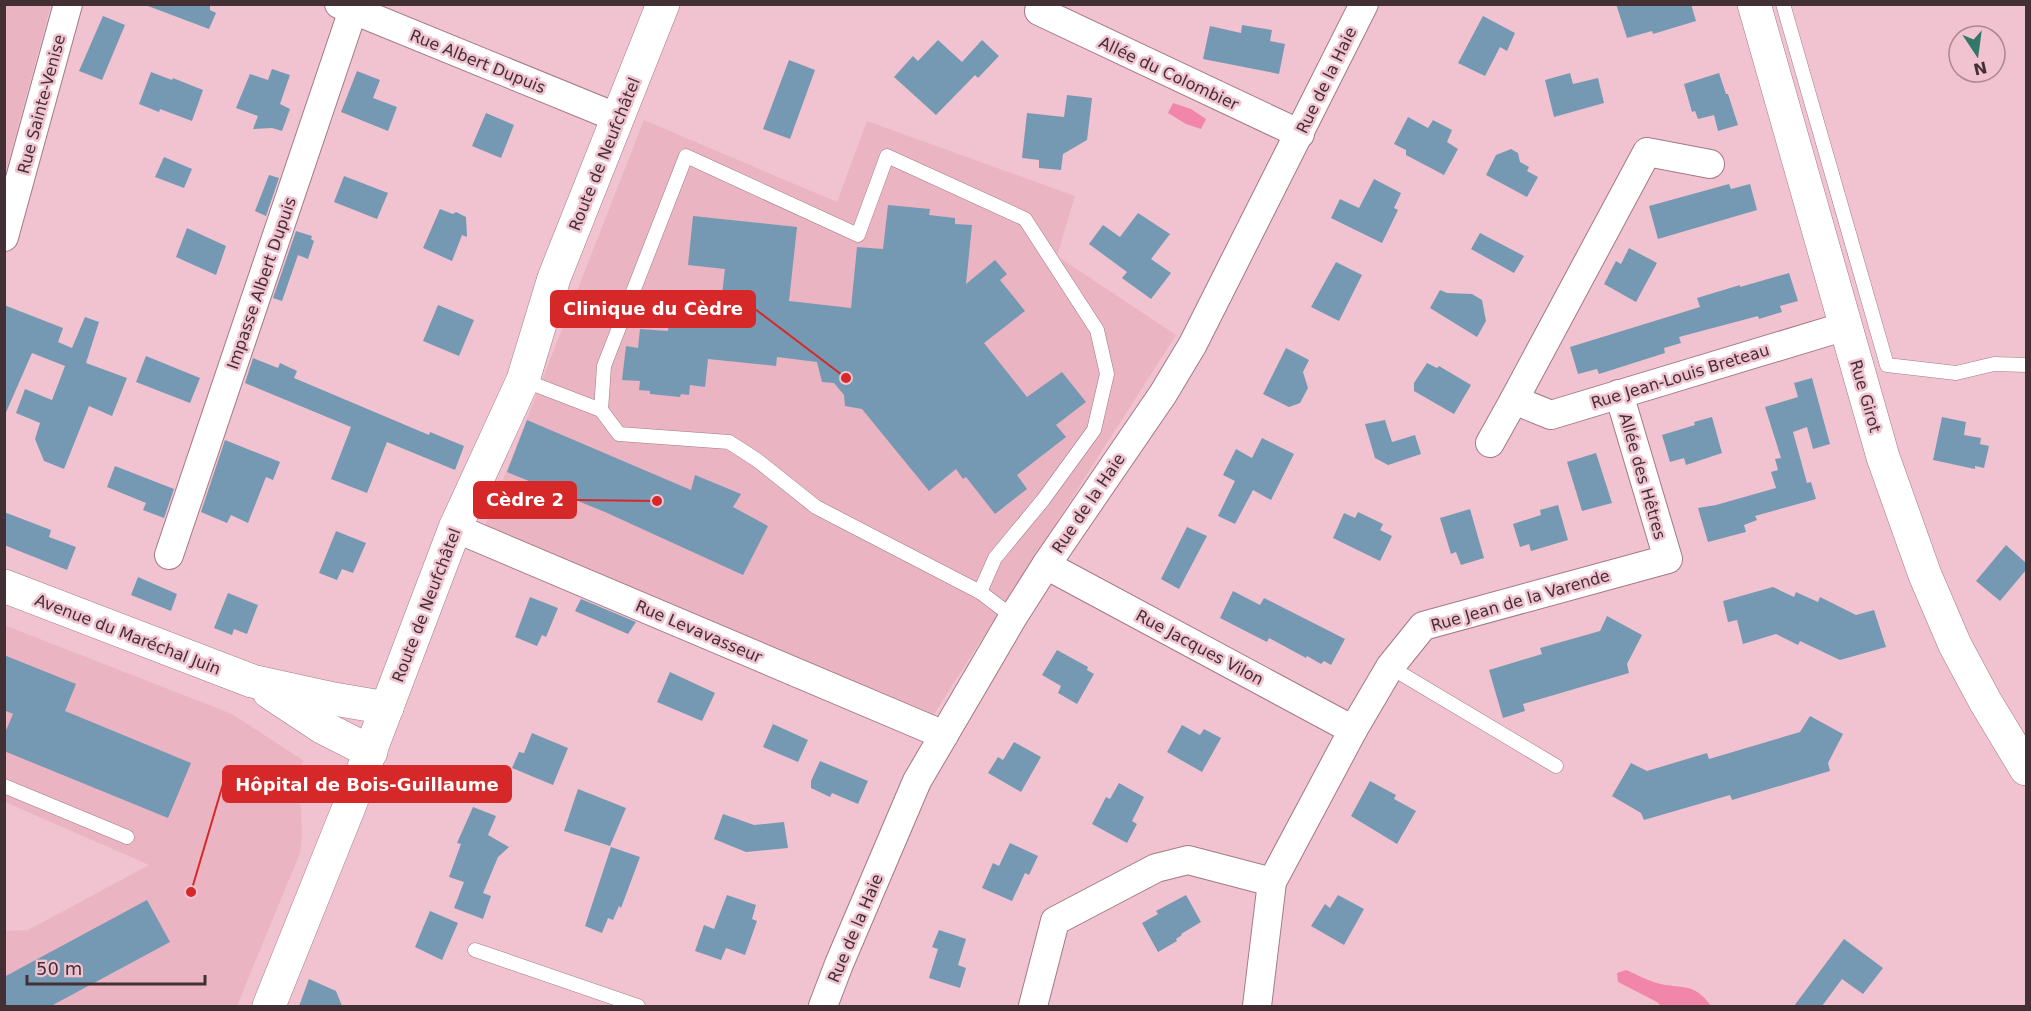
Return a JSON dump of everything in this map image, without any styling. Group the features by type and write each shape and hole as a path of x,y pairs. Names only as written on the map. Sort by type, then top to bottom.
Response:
{"street":[{"name":"Rue Sainte-Venise","path":"4,237 68,4"},
{"name":"Route de Neufchâtel","path":"270,1006 455,528 523,380 554,278 663,4"},
{"name":"Rue de la Haie","path":"823,1006 843,953 917,781 1013,617 1163,394 1193,344 1364,4"},
{"name":"Rue Girot","path":"1754,4 1883,457 1925,575 1955,645 2026,769"},
{"name":"Rue Albert Dupuis","path":"346,7 618,118"},
{"name":"Impasse Albert Dupuis","path":"168,555 346,7"},
{"name":"Allée du Colombier","path":"1039,11 1300,134"},
{"path":"1490,443 1647,152 1710,164"},
{"name":"Rue Jean-Louis Breteau","path":"1514,400 1551,415 1846,326"},
{"name":"Allée des Hêtres","path":"1619,394 1668,559"},
{"name":"Rue Levavasseur","path":"455,528 944,735"},
{"name":"Rue Jean de la Varende","path":"1272,882 1353,730 1390,667 1423,626 1668,559"},
{"name":"Rue Jacques Vilon","path":"1046,565 1353,730"},
{"name":"Avenue du Maréchal Juin","path":"4,586 252,681 387,708"},
{"name":"Avenue du Maréchal Juin","path":"252,681 322,727 370,752"},
{"path":"1033,1006 1055,921 1156,868 1188,860 1272,882 1257,1006"}],"lane":[{"path":"1783,4 1887,365 1956,373 1994,364 2026,365"},
{"path":"601,410 604,366 686,156 858,235 887,156 1025,219 1097,330 1107,374 1094,430 1043,500 995,558 980,592"},
{"path":"523,380 601,410 619,434 729,442 757,460 816,507 980,592 1013,617"},
{"path":"1390,667 1556,766"},
{"path":"4,786 127,837"},
{"path":"475,950 638,1006"}],"shaded area":[{"path":"4,5 51,5 5,174"},
{"path":"1173,103 1191,109 1206,119 1201,129 1186,124 1168,113"},
{"path":"644,120 837,202 867,121 1075,196 1057,256 1176,335 934,714 484,528"},
{"path":"4,625 232,714 304,761 291,778 301,807 300,853 237,1006 5,1006 5,931 28,930 149,865 5,802"},
{"path":"1626,970 1657,983 1693,990 1705,998 1711,1006 1661,1006 1618,982 1617,973"}],"building":[{"path":"149,4 210,4 210,10 216,13 209,29 148,6"},
{"path":"1616,4 1691,4 1696,21 1653,34 1652,31 1627,38"},
{"path":"103,16 125,25 102,80 79,71"},
{"path":"1483,16 1515,33 1507,51 1500,47 1485,76 1458,63"},
{"path":"1242,25 1272,30 1270,41 1285,44 1279,74 1203,59 1210,26 1241,33"},
{"path":"938,40 962,62 982,40 999,56 978,78 975,75 936,115 894,77 913,56 918,61"},
{"path":"789,60 815,70 790,139 763,129"},
{"path":"272,69 290,75 280,104 290,109 282,131 272,128 253,129 258,116 236,108 250,74 268,80"},
{"path":"357,71 380,80 373,98 397,107 388,131 341,112"},
{"path":"151,72 203,90 192,121 139,104"},
{"path":"1570,73 1573,84 1598,78 1604,103 1554,117 1545,80"},
{"path":"1719,73 1738,125 1718,131 1714,115 1698,119 1695,111 1692,112 1684,84"},
{"path":"1067,95 1092,98 1087,140 1063,154 1061,170 1039,168 1039,160 1022,158 1027,113 1064,117"},
{"path":"486,113 514,125 501,158 472,146"},
{"path":"1408,117 1428,128 1433,120 1452,130 1447,142 1458,149 1444,175 1406,155 1406,150 1394,144"},
{"path":"1511,149 1518,153 1520,162 1529,167 1527,171 1538,177 1527,197 1486,175 1496,155"},
{"path":"164,157 192,169 184,188 155,177"},
{"path":"269,175 279,178 266,216 255,211"},
{"path":"344,176 388,193 377,219 334,202"},
{"path":"1374,179 1401,193 1394,208 1398,210 1382,243 1331,218 1340,199 1359,208"},
{"path":"1729,184 1731,189 1750,184 1757,210 1658,239 1649,206"},
{"path":"888,205 930,209 929,215 955,218 955,224 972,225 966,284 995,260 1007,274 1000,280 1025,311 984,343 1027,397 1062,372 1086,402 1056,425 1066,437 1017,475 1027,489 995,514 966,477 963,479 956,469 929,491 862,409 845,406 844,395 834,383 822,382 817,362 777,357 776,366 708,359 705,387 690,385 689,395 681,394 680,397 650,394 650,391 639,390 640,381 622,380 626,346 638,348 640,329 668,331 671,307 720,312 725,269 688,265 693,216 797,227 789,301 851,308 857,247 883,249"},
{"path":"440,209 453,214 456,212 466,217 467,237 462,235 452,261 423,248"},
{"path":"1138,213 1170,234 1151,259 1171,273 1151,299 1122,278 1127,272 1089,244 1103,225 1120,237"},
{"path":"187,228 226,246 216,275 176,257"},
{"path":"296,231 312,236 311,239 314,241 308,259 298,255 282,301 273,298"},
{"path":"1480,233 1524,256 1514,273 1471,249"},
{"path":"1629,248 1657,263 1636,302 1604,284 1616,261 1621,264"},
{"path":"1336,262 1362,275 1339,321 1311,307"},
{"path":"1789,273 1798,301 1780,306 1782,312 1679,337 1681,343 1664,348 1665,353 1599,374 1597,369 1578,374 1570,347 1700,307 1697,298"},
{"path":"1440,290 1447,293 1472,294 1482,300 1486,321 1477,337 1430,308"},
{"path":"4,305 63,328 58,342 72,348 85,317 99,322 86,363 127,378 112,416 89,406 64,469 44,461 35,439 40,423 16,413 25,389 52,400 65,366 32,353 4,417"},
{"path":"438,305 474,320 459,356 423,341"},
{"path":"1286,348 1309,360 1303,372 1308,388 1300,403 1289,407 1263,394"},
{"path":"146,356 200,378 190,403 136,382"},
{"path":"253,358 278,368 280,363 297,371 294,378 429,435 430,432 464,446 455,470 387,442 367,493 331,479 351,427 245,383"},
{"path":"1427,363 1437,368 1439,366 1471,385 1454,414 1414,391 1414,383"},
{"path":"1812,378 1830,444 1813,449 1807,427 1793,432 1807,483 1811,482 1816,499 1755,516 1757,520 1744,525 1746,532 1708,542 1698,508 1776,488 1771,472 1778,470 1775,459 1781,458 1765,407 1798,397 1794,383"},
{"path":"1712,417 1722,453 1686,465 1684,458 1670,462 1662,435"},
{"path":"1942,417 1966,422 1964,435 1981,438 1980,444 1989,446 1984,468 1975,466 1975,469 1933,460"},
{"path":"527,420 691,490 695,475 741,494 733,507 768,526 743,575 605,512 507,472"},
{"path":"1385,420 1392,442 1415,435 1421,454 1388,465 1375,458 1365,424"},
{"path":"1262,438 1294,454 1271,500 1253,490 1235,524 1218,516 1235,481 1223,475 1236,449 1252,458"},
{"path":"225,440 280,462 273,480 266,477 248,523 231,515 227,523 201,512"},
{"path":"1596,453 1612,503 1582,511 1567,462"},
{"path":"115,466 174,489 164,518 143,510 146,503 107,487"},
{"path":"1558,505 1568,540 1531,551 1529,544 1520,547 1513,524 1541,515 1540,510"},
{"path":"1470,509 1484,558 1461,565 1456,552 1451,554 1440,518"},
{"path":"4,512 51,530 49,537 76,547 67,570 4,545"},
{"path":"1358,512 1383,524 1380,530 1392,536 1380,561 1333,538 1344,513 1355,518"},
{"path":"1187,527 1207,536 1179,589 1161,579"},
{"path":"336,531 366,543 353,573 342,569 337,580 319,573"},
{"path":"2006,545 2026,563 2026,570 2000,601 1976,581"},
{"path":"138,577 177,594 171,611 131,595"},
{"path":"1773,587 1794,597 1796,592 1818,602 1820,597 1856,615 1874,610 1886,647 1840,660 1800,641 1798,645 1776,634 1743,644 1737,620 1728,622 1723,601"},
{"path":"1233,591 1260,605 1264,598 1345,639 1331,665 1324,661 1321,664 1307,656 1306,658 1269,638 1267,642 1220,618"},
{"path":"228,593 258,605 247,634 234,629 232,635 214,628"},
{"path":"530,597 558,608 546,637 542,635 537,646 515,637"},
{"path":"581,599 636,622 628,634 575,611"},
{"path":"1607,616 1642,635 1627,664 1629,673 1523,704 1525,711 1503,718 1489,670 1542,654 1540,648 1600,631"},
{"path":"1057,650 1088,667 1087,670 1094,674 1077,704 1058,693 1061,686 1042,675"},
{"path":"4,655 76,684 65,711 191,763 168,818 4,751 4,735 13,714 4,710"},
{"path":"670,672 715,693 702,721 657,702"},
{"path":"1810,716 1843,734 1828,763 1830,771 1732,800 1730,795 1644,820 1641,813 1612,796 1631,763 1647,771 1707,753 1709,759 1800,732"},
{"path":"773,724 808,740 798,762 763,747"},
{"path":"1182,725 1200,735 1204,729 1221,738 1202,772 1167,752"},
{"path":"532,733 568,748 553,785 512,768 519,752 524,753"},
{"path":"1014,742 1041,757 1021,792 988,773 998,757 1003,760"},
{"path":"820,761 868,781 858,804 832,793 830,797 811,788 811,781"},
{"path":"1370,781 1396,795 1394,799 1416,811 1397,844 1351,816"},
{"path":"1119,783 1144,797 1132,821 1137,824 1127,843 1092,824 1106,797 1110,799"},
{"path":"578,789 626,808 610,846 564,831"},
{"path":"473,807 496,816 488,835 509,847 498,857 483,893 491,896 483,919 454,908 464,882 449,877 461,844 457,843"},
{"path":"723,814 754,825 784,822 788,848 746,852 714,839"},
{"path":"1010,843 1038,856 1029,875 1025,873 1012,901 982,888 993,863 999,866"},
{"path":"611,847 640,857 621,908 619,906 613,920 608,918 602,933 585,926"},
{"path":"727,895 756,905 752,919 757,921 745,955 726,948 721,960 695,951 704,925 714,929"},
{"path":"1186,895 1201,922 1181,934 1176,939 1177,941 1158,952 1142,923 1158,914 1156,911"},
{"path":"1338,895 1364,909 1344,945 1311,926 1325,904 1330,908"},
{"path":"147,900 170,942 51,1006 4,1006 4,977"},
{"path":"430,911 458,923 442,960 415,947"},
{"path":"939,930 966,939 958,965 966,968 960,988 929,978 938,949 932,947"},
{"path":"1844,939 1883,968 1863,994 1842,979 1822,1006 1794,1006"},
{"path":"309,979 336,991 342,1006 299,1006"}],"place":[{"name":"Clinique du Cèdre","path":"846,378"},
{"name":"Cèdre 2","path":"657,501"},
{"name":"Hôpital de Bois-Guillaume","path":"191,892"}]}
